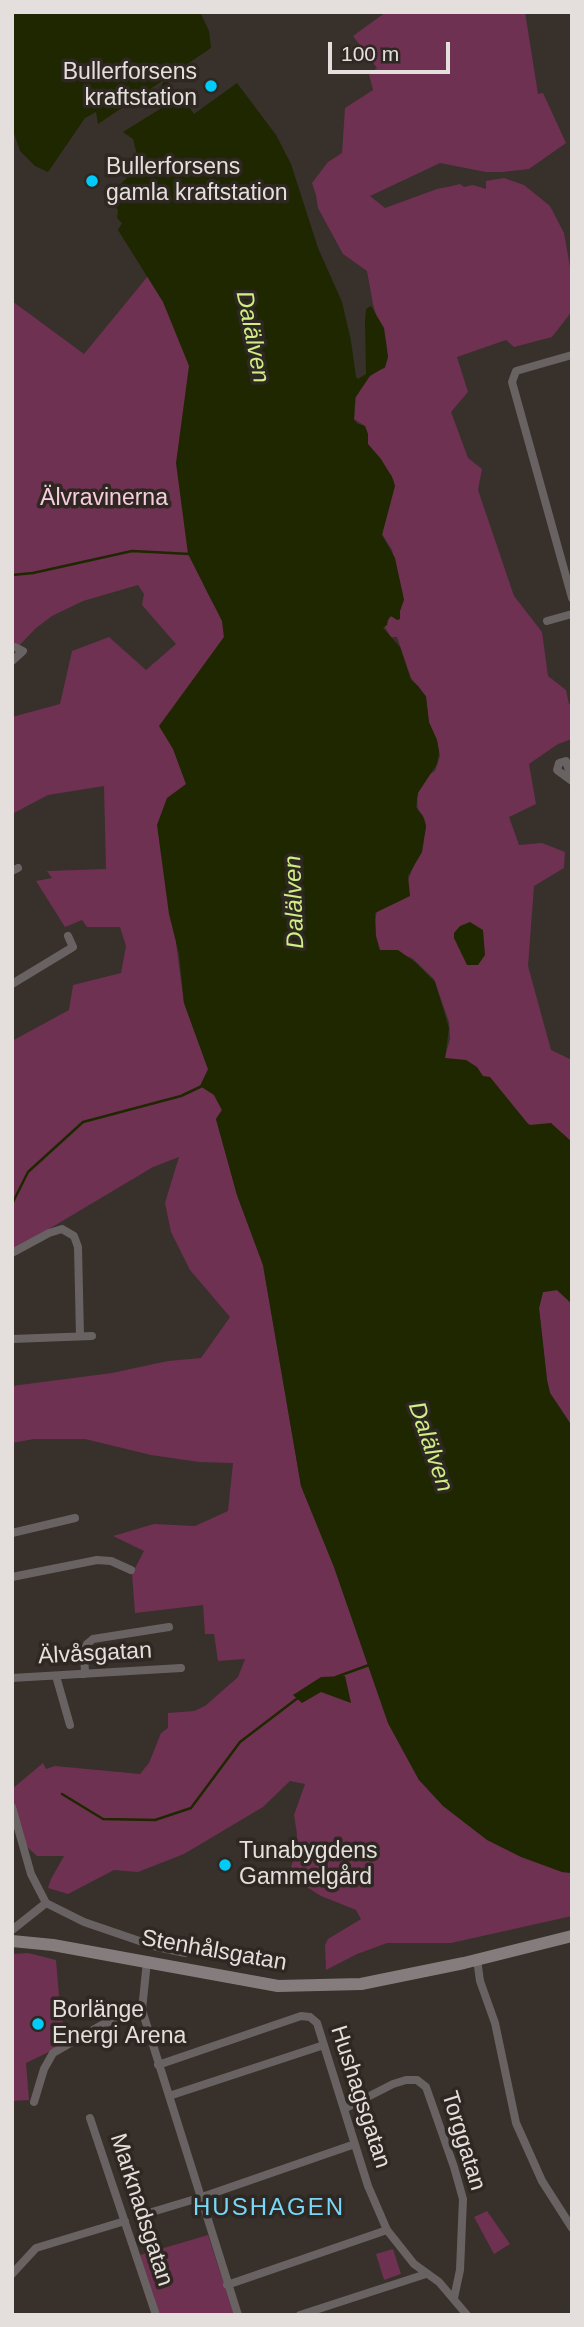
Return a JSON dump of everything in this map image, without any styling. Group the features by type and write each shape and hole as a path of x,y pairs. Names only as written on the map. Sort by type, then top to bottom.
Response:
{"street":[{"path":"572,355 516,371 512,382 572,598"},
{"path":"547,621 572,614"},
{"path":"12,648 23,651 12,661"},
{"path":"566,761 572,780"},
{"path":"12,984 73,947 68,936"},
{"path":"12,1253 62,1229 74,1236 78,1247 80,1336"},
{"path":"12,1339 92,1336"},
{"path":"12,1533 75,1518"},
{"path":"12,1577 97,1560 111,1561 131,1570"},
{"path":"85,1674 84,1651 86,1644 93,1639 169,1628"},
{"name":"Älvåsgatan","path":"12,1678 180,1668"},
{"path":"56,1676 70,1725"},
{"path":"12,1807 31,1874 46,1903 83,1922 157,1947 185,1953"},
{"path":"12,1930 46,1903"},
{"name":"Stenhålsgatan","path":"12,1941 53,1945 278,1986 360,1984 572,1936"},
{"path":"477,1959 480,1981 495,2023 516,2123 541,2181 572,2228"},
{"path":"147,1961 142,2010 238,2315"},
{"path":"34,2102 44,2070 53,2053 100,2026 142,2010"},
{"name":"Hushagsgatan","path":"158,2065 301,2016 310,2017 317,2023 368,2186 387,2230 414,2264 439,2283 465,2314"},
{"path":"169,2095 324,2045"},
{"name":"Torggatan","path":"344,2109 406,2080 417,2080 426,2087 463,2199 460,2270 454,2298"},
{"name":"Marknadsgatan","path":"90,2118 156,2315"},
{"path":"142,2215 355,2144"},
{"path":"12,2274 36,2248 125,2221"},
{"path":"227,2285 387,2230"},
{"path":"299,2315 426,2274"}],"green space":[{"path":"386,12 525,12 538,94 543,93 566,143 529,169 486,172 440,163 370,196 385,208 437,189 460,184 464,187 473,185 486,189 486,181 504,178 524,185 550,206 564,233 572,278 572,311 552,337 514,347 506,340 457,357 468,392 451,412 468,458 482,469 478,490 514,596 542,632 548,676 566,690 569,704 572,705 572,739 558,744 529,764 536,804 509,817 519,845 542,843 565,852 564,868 534,886 528,966 551,1050 572,1060 572,1150 448,1075 445,1057 450,1039 449,1022 434,979 412,958 394,952 379,951 371,943 377,910 408,880 421,848 426,825 418,811 417,797 421,779 435,771 440,756 437,740 429,726 426,696 411,678 397,637 391,637 384,626 387,617 400,613 403,595 392,550 382,534 392,476 366,442 365,426 354,419 356,397 370,374 385,368 388,358 367,271 343,254 318,208 312,183 328,162 342,153 345,108 373,90 369,74 377,68 353,36"},
{"name":"Älvravinerna","path":"148,276 191,346 202,581 211,600 222,613 224,637 212,654 172,745 186,784 176,943 184,1003 208,1069 214,1095 222,1110 216,1119 237,1195 263,1265 301,1486 334,1567 388,1723 419,1780 562,1872 572,1873 572,1916 451,1943 387,1943 326,1970 325,1945 328,1939 361,1919 356,1910 321,1896 289,1873 295,1855 297,1834 294,1815 305,1784 290,1781 263,1807 184,1854 138,1872 114,1870 68,1894 48,1888 64,1856 37,1856 25,1845 12,1789 43,1763 46,1769 55,1766 140,1774 149,1763 161,1733 168,1728 168,1713 194,1711 205,1706 238,1677 245,1659 218,1661 214,1634 205,1634 203,1605 135,1613 132,1574 144,1551 113,1536 154,1524 195,1526 228,1511 233,1463 199,1462 151,1455 85,1439 34,1439 12,1443 12,1386 201,1358 230,1317 190,1270 171,1232 165,1203 179,1157 153,1167 12,1251 12,1041 69,1010 73,985 121,973 126,946 120,927 87,927 82,920 65,927 36,881 52,878 47,871 106,869 104,786 48,795 12,814 12,717 60,704 72,651 109,637 146,670 176,644 142,605 144,594 138,585 83,601 52,616 12,653 12,301 84,354"},
{"path":"557,1290 572,1304 572,1426 550,1393 539,1308 543,1292"},
{"name":"Borlänge Energi Arena","path":"28,1953 56,1960 61,2019 68,2029 63,2045 26,2063 29,2100 12,2101 12,1954"},
{"path":"487,2211 510,2244 494,2254 474,2217"},
{"path":"208,2235 234,2315 160,2315 140,2255"},
{"path":"393,2249 401,2274 384,2280 376,2254"}],"water":[{"path":"12,12 200,12 209,31 211,48 98,124 96,112 85,118 48,172 35,166 20,151 12,127"},
{"path":"237,83 276,135 291,164 318,248 342,302 358,379 366,374 366,309 371,306 384,328 388,356 385,367 370,376 355,398 354,420 365,426 368,444 381,459 395,486 382,535 395,558 404,600 400,619 391,616 383,628 400,647 411,680 426,697 429,722 439,752 437,764 418,793 416,807 423,816 426,827 422,852 408,876 410,896 375,913 380,950 398,950 435,982 449,1028 445,1058 466,1060 477,1067 483,1076 490,1077 529,1125 551,1123 572,1142 572,1304 557,1290 543,1292 539,1308 550,1393 572,1426 572,1873 521,1857 487,1840 443,1806 419,1780 388,1723 334,1567 301,1486 263,1265 237,1195 216,1119 222,1110 214,1095 200,1086 208,1069 184,1003 179,954 169,914 157,825 167,798 186,784 173,749 159,726 224,637 222,621 188,554 176,463 189,366 163,302 118,230 122,223 117,218 118,210 112,204 113,196 136,168 138,159 133,139 123,132 181,96 194,114"},
{"path":"470,922 483,930 485,955 478,965 467,965 454,938 454,933 460,926"},
{"path":"345,1676 351,1703 321,1692 302,1703 293,1695 321,1677"}],"waterway":[{"name":"Dalälven","path":"166,86 174,100"},
{"path":"12,575 33,573 132,551 190,554"},
{"path":"12,1204 28,1172 83,1122 181,1096 202,1086"},
{"path":"336,1677 369,1665"},
{"path":"62,1794 103,1819 155,1820 191,1808 240,1742 299,1697"}],"place":[{"name":"Bullerforsens kraftstation","path":"211,86"},
{"name":"Bullerforsens gamla kraftstation","path":"92,181"},
{"name":"Tunabygdens Gammelgård","path":"225,1865"},
{"name":"Borlänge Energi Arena","path":"38,2024"}],"district":[{"name":"HUSHAGEN","path":"269,2208"}]}
